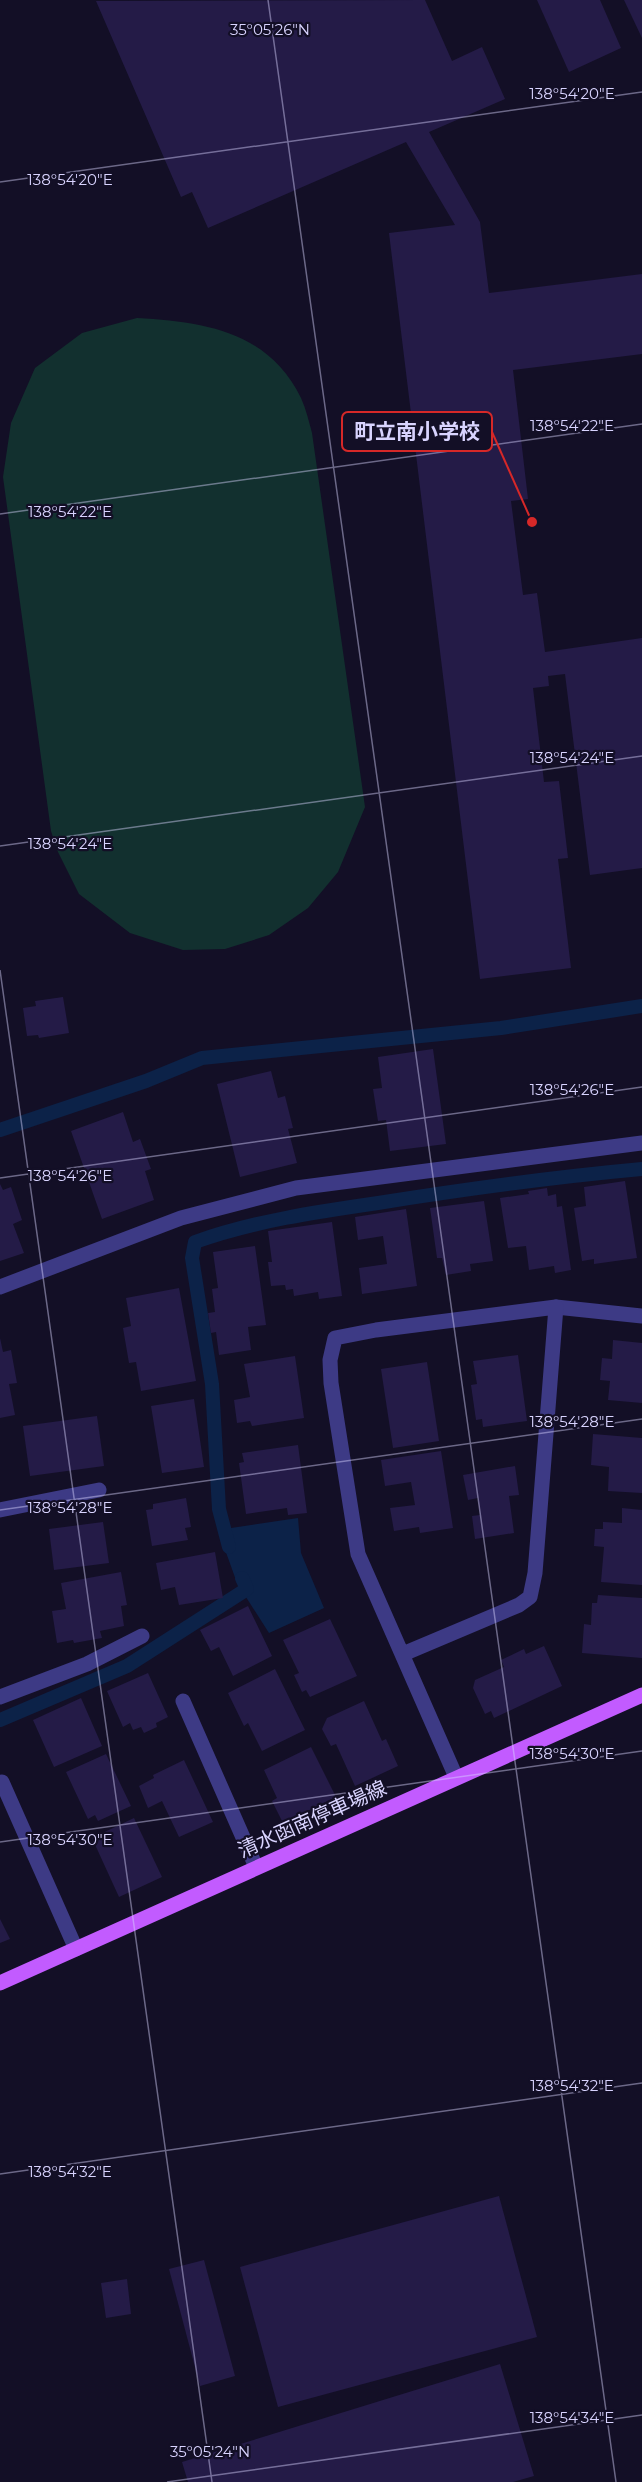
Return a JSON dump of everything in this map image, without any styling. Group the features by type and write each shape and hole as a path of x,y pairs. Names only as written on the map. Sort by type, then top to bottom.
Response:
{"main road":[{"name":"清水函南停車場線","path":"0,1983 642,1695"}],"street":[{"path":"0,1287 181,1218 296,1188 642,1143"},
{"path":"456,1777 358,1554 331,1383 330,1360 335,1338 510,1311 556,1307 642,1316"},
{"path":"403,1654 519,1605 530,1597 536,1573 556,1307"},
{"path":"0,1510 99,1490"},
{"path":"0,1697 87,1664 142,1636"},
{"path":"183,1701 256,1868"},
{"path":"2,1782 76,1949"}],"green space":[{"path":"137,318 210,327 232,334 252,344 271,358 287,375 301,398 312,433 365,807 338,872 308,908 269,935 225,949 183,950 130,933 79,894 58,852 51,831 3,477 11,423 35,368 82,333"}],"water":[{"path":"298,1518 301,1553 324,1608 269,1633 237,1583 218,1530"}],"building":[{"path":"425,0 452,61 482,47 505,99 429,132 480,222 489,293 642,274 642,354 513,370 528,499 511,501 523,595 537,593 545,652 642,638 642,868 590,875 565,674 548,676 549,686 533,688 544,782 559,781 568,858 558,859 571,968 480,979 389,233 455,225 406,142 208,228 192,192 181,197 96,1"},
{"path":"537,0 600,0 621,48 569,72"},
{"path":"624,0 642,0 642,38"},
{"path":"63,997 69,1033 39,1038 38,1035 27,1036 23,1008 36,1006 35,1001"},
{"path":"433,1049 446,1144 390,1151 386,1120 378,1121 373,1089 382,1088 378,1057"},
{"path":"271,1071 278,1098 285,1096 293,1128 288,1129 297,1163 240,1177 217,1084"},
{"path":"123,1112 133,1142 140,1139 151,1169 145,1171 154,1200 102,1219 71,1131"},
{"path":"625,1181 637,1258 594,1264 594,1259 582,1261 574,1208 586,1206 584,1187"},
{"path":"0,1184 3,1190 11,1187 22,1220 13,1224 24,1253 0,1261"},
{"path":"547,1188 548,1196 556,1194 557,1207 562,1206 571,1270 555,1273 554,1266 529,1270 526,1246 508,1248 500,1198 529,1194 528,1191"},
{"path":"484,1201 493,1261 470,1264 471,1271 446,1275 442,1258 437,1258 430,1208"},
{"path":"406,1209 417,1286 362,1294 359,1268 387,1264 383,1236 358,1240 355,1217"},
{"path":"332,1222 342,1296 319,1299 318,1292 294,1296 293,1289 286,1290 285,1285 271,1286 268,1262 272,1262 268,1231"},
{"path":"255,1246 266,1325 248,1327 251,1350 219,1355 216,1332 211,1333 208,1313 215,1312 212,1289 218,1288 213,1252"},
{"path":"179,1288 196,1381 141,1391 136,1362 129,1363 123,1328 131,1326 126,1298"},
{"path":"0,1338 3,1352 11,1350 17,1383 9,1384 15,1415 0,1418"},
{"path":"613,1340 642,1343 642,1403 608,1400 610,1381 600,1380 602,1358 612,1359"},
{"path":"518,1355 527,1421 483,1427 482,1419 476,1420 471,1385 477,1384 473,1361"},
{"path":"295,1356 304,1418 252,1426 250,1421 237,1423 234,1400 250,1397 244,1364"},
{"path":"427,1362 439,1441 393,1448 381,1369"},
{"path":"194,1399 204,1467 162,1473 151,1406"},
{"path":"97,1416 104,1466 30,1476 23,1426"},
{"path":"593,1434 642,1438 642,1493 608,1491 609,1467 591,1465"},
{"path":"298,1445 307,1513 288,1515 287,1508 246,1514 239,1463 244,1462 242,1453"},
{"path":"441,1451 453,1528 420,1533 419,1527 394,1531 390,1508 415,1505 411,1482 385,1486 381,1460"},
{"path":"515,1466 519,1495 509,1496 514,1533 475,1539 472,1516 480,1515 478,1498 468,1500 463,1475"},
{"path":"186,1498 191,1527 185,1528 188,1540 152,1546 146,1510 153,1509 153,1504"},
{"path":"622,1508 642,1510 642,1585 601,1582 604,1547 594,1546 595,1529 603,1529 603,1522 622,1523"},
{"path":"103,1522 109,1563 54,1570 49,1529"},
{"path":"215,1552 223,1598 179,1605 175,1587 161,1590 156,1563"},
{"path":"121,1572 127,1605 121,1606 124,1626 100,1631 102,1638 74,1643 73,1640 57,1643 52,1611 66,1609 61,1583"},
{"path":"598,1595 642,1598 642,1658 582,1653 584,1624 591,1625 592,1603 597,1603"},
{"path":"248,1606 272,1656 233,1676 219,1647 211,1651 200,1630"},
{"path":"330,1619 357,1676 310,1697 306,1690 302,1692 294,1675 299,1673 283,1640"},
{"path":"544,1646 562,1686 494,1718 491,1711 485,1714 473,1688 475,1680 504,1667 501,1660 524,1649 526,1654"},
{"path":"275,1669 305,1730 262,1751 248,1723 244,1726 228,1693"},
{"path":"148,1673 168,1717 156,1723 157,1727 144,1733 141,1727 133,1730 130,1723 123,1727 107,1691"},
{"path":"81,1698 102,1746 54,1767 33,1720"},
{"path":"364,1701 382,1741 386,1739 398,1766 355,1786 336,1744 331,1746 322,1729 327,1718"},
{"path":"311,1747 336,1797 283,1823 272,1801 277,1798 264,1770"},
{"path":"106,1754 131,1806 98,1821 95,1815 88,1819 66,1772"},
{"path":"184,1760 213,1822 179,1837 162,1801 148,1808 139,1786 154,1778 153,1775"},
{"path":"134,1818 162,1877 119,1897 92,1838"},
{"path":"0,1919 10,1939 0,1943"},
{"path":"499,2196 537,2337 278,2407 240,2267"},
{"path":"204,2260 235,2376 200,2386 169,2269"},
{"path":"127,2279 131,2314 106,2318 101,2283"},
{"path":"500,2364 534,2476 513,2482 188,2482 182,2462"}],"waterway":[{"path":"0,1130 146,1081 202,1058 501,1028 642,1006"},
{"path":"229,1547 219,1509 212,1384 192,1258 195,1242 262,1223 332,1210 510,1184 642,1169"},
{"path":"0,1720 127,1666 247,1589 242,1578"}],"place":[{"name":"町立南小学校","path":"532,522"}]}
